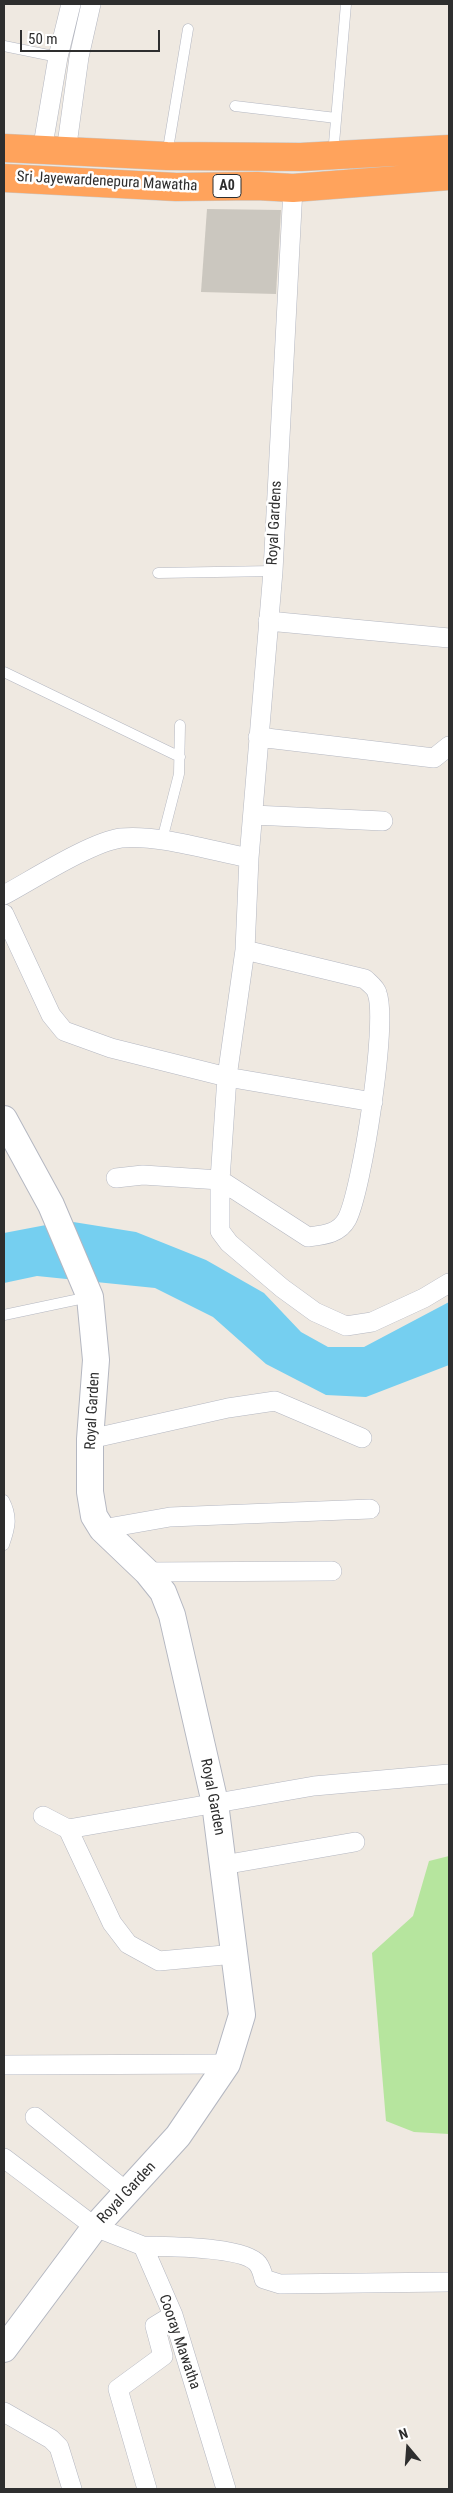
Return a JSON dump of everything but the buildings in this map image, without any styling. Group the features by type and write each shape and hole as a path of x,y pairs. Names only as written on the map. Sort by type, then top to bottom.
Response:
{"highway":[{"name":"Sri Jayewardenepura Mawatha","path":"4,148 167,156 332,156 449,149"},
{"name":"Sri Jayewardenepura Mawatha","path":"4,178 176,187 257,186 293,188 449,176"}],"street":[{"path":"54,151 58,57 71,4"},
{"path":"54,151 91,4"},
{"name":"Royal Gardens","path":"293,188 273,571 258,737 244,950 227,1076 220,1180 220,1231 228,1243 315,1312 346,1326 372,1322 424,1298 449,1283"},
{"path":"268,621 449,638"},
{"path":"258,737 434,758 449,746"},
{"path":"253,815 383,821"},
{"path":"4,895 99,846 120,838 162,840 249,858"},
{"path":"4,914 51,1014 64,1031 111,1048 227,1076 373,1102"},
{"path":"116,1178 143,1175 220,1180 308,1237 332,1234 347,1220 357,1192 373,1102 380,1007 377,991 365,979 244,950"},
{"name":"Royal Garden","path":"4,1119 50,1205 88,1290 96,1360 90,1439 90,1492 94,1516 102,1529 147,1572 163,1592 172,1615 215,1803 236,1954 242,2015 227,2064 178,2136 128,2193 94,2227 4,2349"},
{"path":"90,1439 228,1408 275,1401 362,1438"},
{"path":"102,1529 170,1517 370,1509"},
{"path":"147,1572 332,1571"},
{"path":"68,1829 314,1786 449,1774"},
{"path":"44,1816 68,1829 112,1923 128,1944 160,1961 236,1954"},
{"path":"223,1865 355,1842"},
{"path":"4,2065 227,2064"},
{"path":"35,2117 128,2193"},
{"path":"4,2158 94,2227 144,2246 211,2249 244,2255 258,2264 264,2279 280,2284 449,2282"},
{"name":"Cooray Mawatha","path":"144,2246 173,2315 226,2489"},
{"path":"147,2489 118,2389 163,2356 155,2326 173,2315"},
{"path":"4,2412 51,2439 59,2447 72,2489"}],"lane":[{"path":"332,156 346,4"},
{"path":"167,156 188,29"},
{"path":"4,46 58,57"},
{"path":"235,106 336,118"},
{"path":"158,573 273,571"},
{"path":"4,672 180,757"},
{"path":"162,840 179,774 180,726"},
{"path":"4,1315 88,1290"},
{"path":"4,1500 10,1511 11,1520 4,1545"}],"green space":[{"path":"449,1856 449,2134 414,2132 386,2121 372,1953 413,1916 429,1861"}],"water":[{"path":"67,1221 136,1232 206,1260 264,1293 301,1332 328,1347 364,1347 449,1302 449,1365 366,1397 326,1395 266,1364 213,1317 155,1288 37,1276 4,1283 4,1233"}]}
